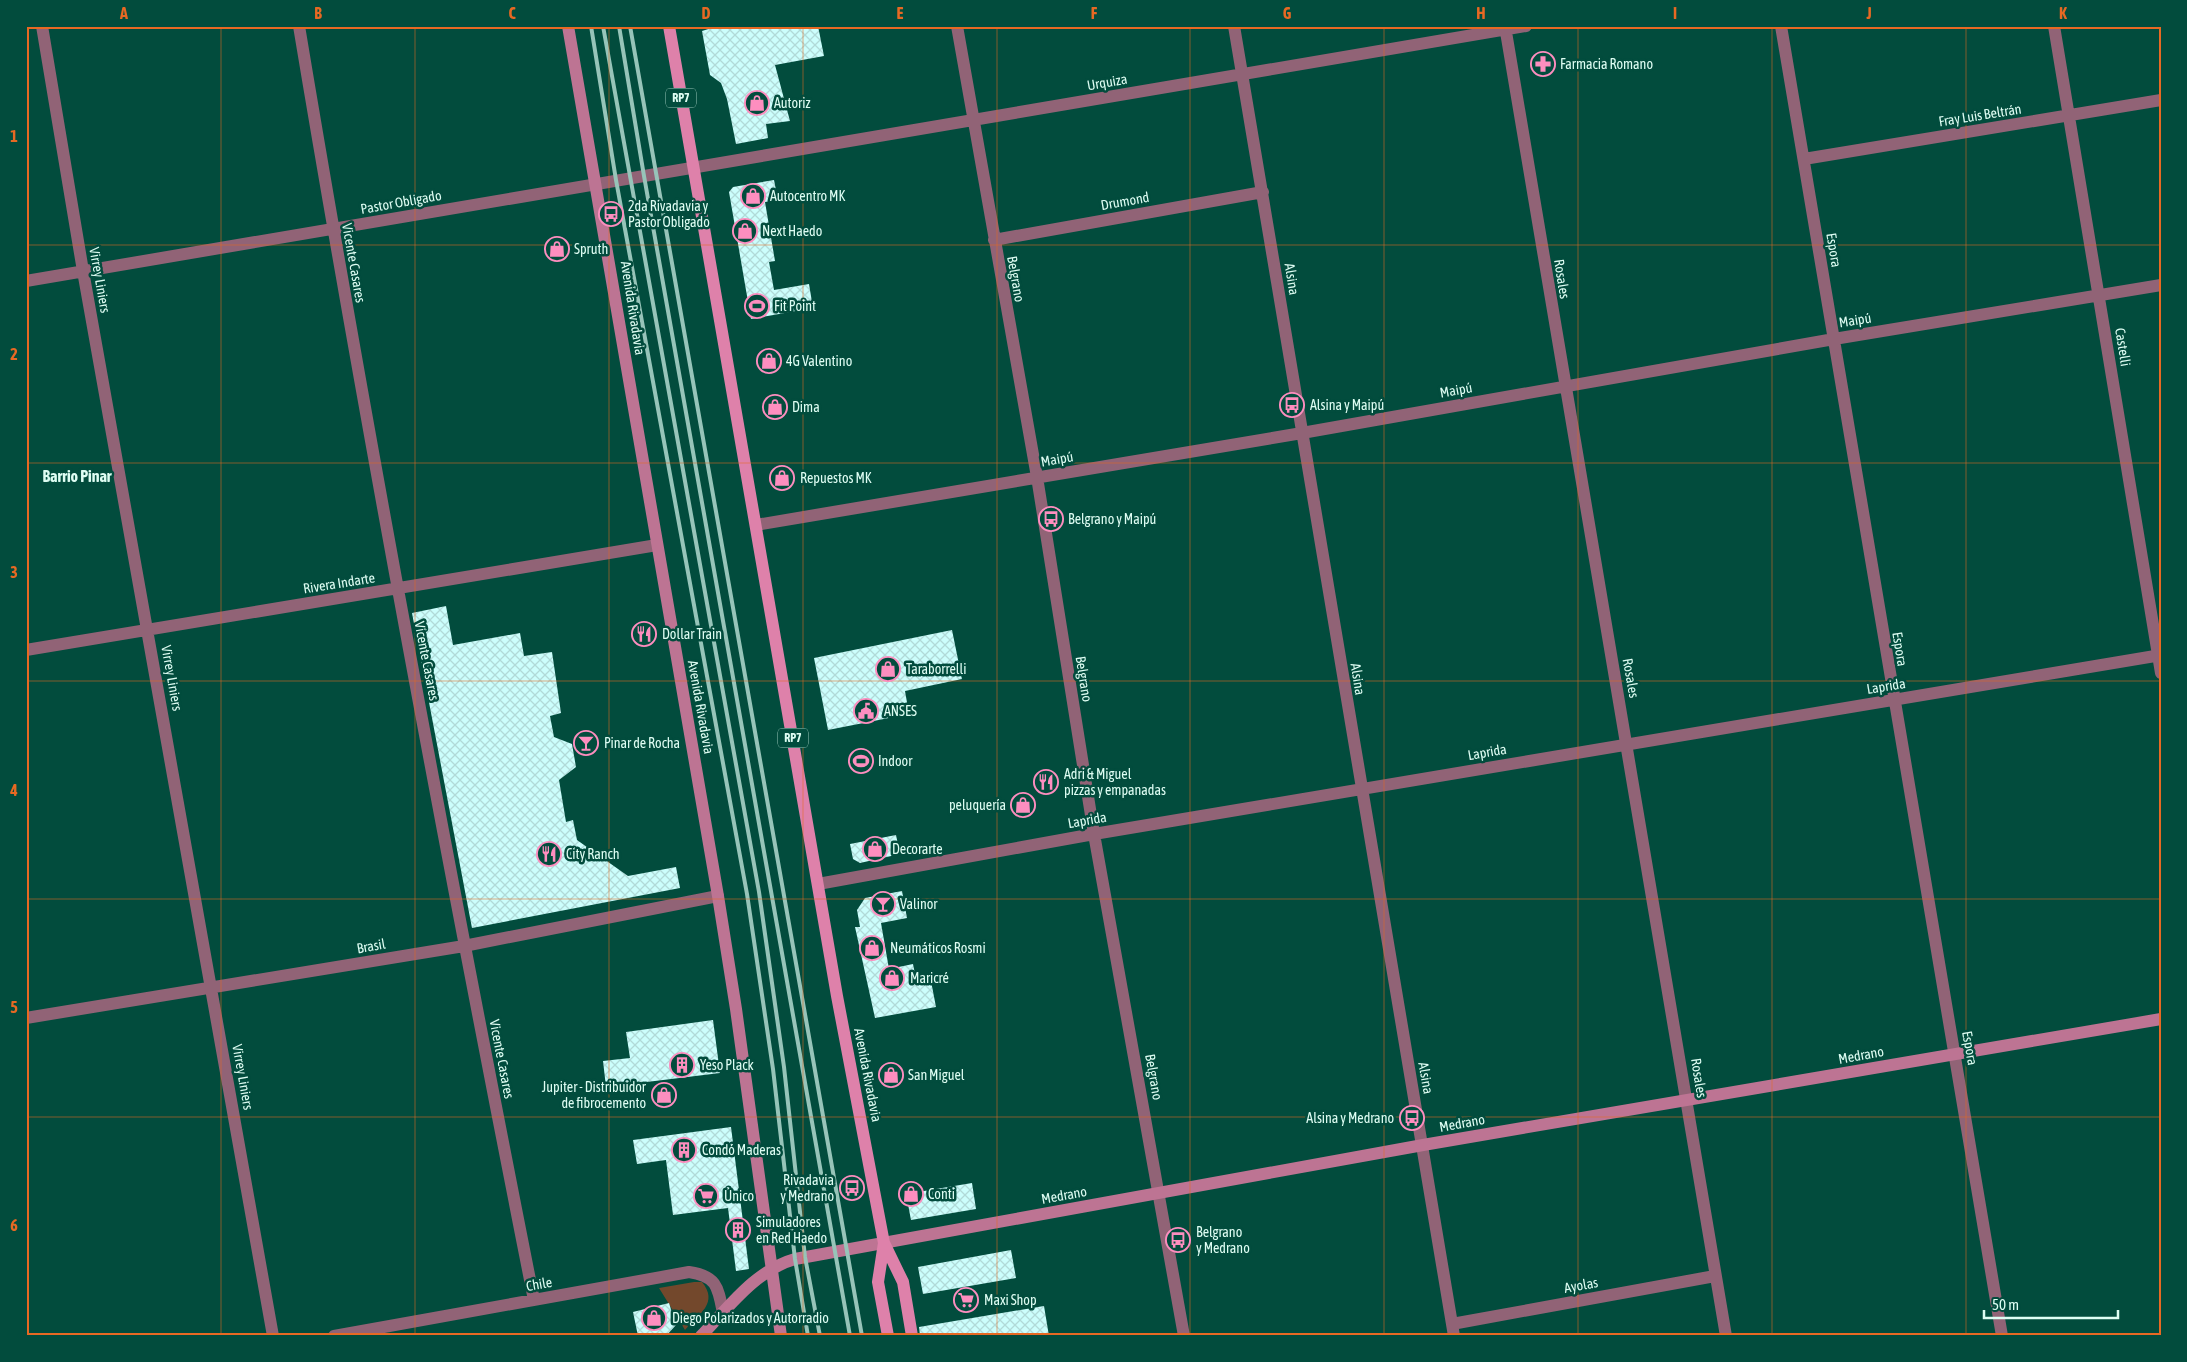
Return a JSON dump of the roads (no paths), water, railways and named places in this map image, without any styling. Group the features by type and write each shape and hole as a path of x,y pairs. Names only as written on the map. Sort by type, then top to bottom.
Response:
{"main road":[{"name":"Avenida Rivadavia","path":"568,26 738,1018 781,1336"},
{"name":"Avenida Rivadavia","path":"669,26 818,884 884,1243 903,1282 912,1336"},
{"name":"Medrano","path":"701,1336 762,1274 771,1268 795,1259 1423,1145 2161,1019"},
{"name":"Avenida Rivadavia","path":"884,1243 878,1282 888,1336"}],"street":[{"name":"Virrey Liniers","path":"42,26 83,271 273,1336"},
{"name":"Vicente Casares","path":"299,26 333,229 398,589 464,946 534,1300"},
{"name":"Belgrano","path":"956,26 1037,478 1094,834 1160,1193 1184,1336"},
{"name":"Alsina","path":"1234,26 1453,1330"},
{"name":"Urquiza","path":"693,169 1526,26"},
{"name":"Espora","path":"1780,26 1956,1054 2002,1336"},
{"name":"Castelli","path":"2054,26 2161,673"},
{"name":"Rosales","path":"1506,28 1564,386 1628,743 1726,1336"},
{"name":"Fray Luis Beltrán","path":"1804,159 2161,100"},
{"name":"Pastor Obligado","path":"26,281 693,169"},
{"name":"Drumond","path":"994,240 1263,192"},
{"name":"Maipú","path":"756,525 1302,433 1834,339 2161,285"},
{"name":"Rivera Indarte","path":"26,650 657,545"},
{"name":"Laprida","path":"818,884 1094,834 2159,655"},
{"name":"Brasil","path":"26,1018 464,946 718,896"},
{"name":"Chile","path":"334,1336 689,1272 702,1273 712,1279 719,1291 723,1313"},
{"name":"Ayolas","path":"1453,1330 1715,1276"}],"railway":[{"path":"591,26 616,180 747,894 773,1069 795,1259 808,1336"},
{"path":"603,26 759,892 784,1067 805,1257 820,1336"},
{"path":"619,26 850,1336"},
{"path":"630,26 862,1336"}],"place":[{"name":"Farmacia Romano","path":"1543,64"},
{"name":"Autoriz","path":"757,103"},
{"name":"Autocentro MK","path":"753,196"},
{"name":"2da Rivadavia y Pastor Obligado","path":"611,214"},
{"name":"Next Haedo","path":"745,231"},
{"name":"Spruth","path":"557,249"},
{"name":"Fit Point","path":"757,306"},
{"name":"4G Valentino","path":"769,361"},
{"name":"Alsina y Maipú","path":"1292,405"},
{"name":"Dima","path":"775,407"},
{"name":"Repuestos MK","path":"782,478"},
{"name":"Belgrano y Maipú","path":"1051,519"},
{"name":"Dollar Train","path":"644,634"},
{"name":"Taraborrelli","path":"888,669"},
{"name":"ANSES","path":"866,711"},
{"name":"Pinar de Rocha","path":"586,743"},
{"name":"Indoor","path":"861,761"},
{"name":"Adri & Miguel pizzas y empanadas","path":"1046,782"},
{"name":"peluquería","path":"1023,805"},
{"name":"Decorarte","path":"875,849"},
{"name":"City Ranch","path":"549,854"},
{"name":"Valinor","path":"883,904"},
{"name":"Neumáticos Rosmi","path":"872,948"},
{"name":"Maricré","path":"892,978"},
{"name":"Yeso Plack","path":"682,1065"},
{"name":"San Miguel","path":"891,1075"},
{"name":"Jupiter - Distribuidor de fibrocemento","path":"664,1095"},
{"name":"Alsina y Medrano","path":"1412,1118"},
{"name":"Condó Maderas","path":"684,1150"},
{"name":"Rivadavia y Medrano","path":"852,1188"},
{"name":"Conti","path":"911,1194"},
{"name":"Único","path":"706,1196"},
{"name":"Simuladores en Red Haedo","path":"738,1230"},
{"name":"Belgrano y Medrano","path":"1178,1240"},
{"name":"Maxi Shop","path":"966,1300"},
{"name":"Diego Polarizados y Autorradio","path":"654,1318"}],"district":[{"name":"Barrio Pinar","path":"77,476"}]}
